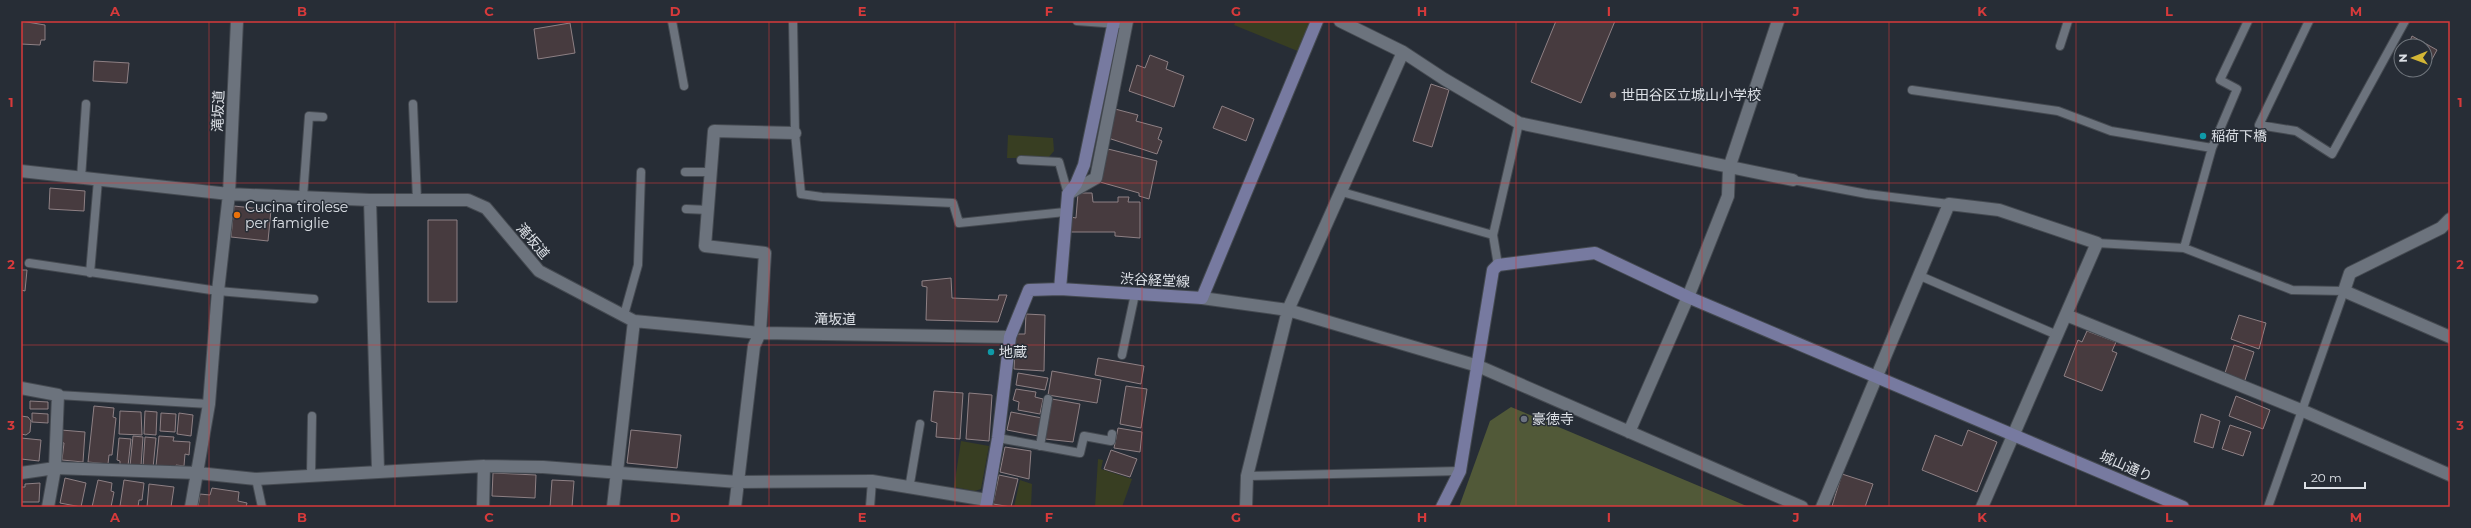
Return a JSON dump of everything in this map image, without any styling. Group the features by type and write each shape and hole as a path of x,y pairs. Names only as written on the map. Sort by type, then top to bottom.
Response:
{"street":[{"name":"滝坂道","path":"236,21 229,194 370,200 468,200 486,208 539,271 629,318 760,333 1010,337"},
{"name":"渋谷経堂線","path":"986,504 998,438 1010,337 1029,290 1060,289 1202,298 1317,21"},
{"path":"1340,21 1402,52 1444,79 1519,123 1729,168 1793,180"},
{"path":"1629,432 1688,297 1728,196 1729,168 1778,21"},
{"path":"1060,289 1065,212 1068,194 1076,184 1084,165 1114,22"},
{"path":"1068,194 1096,178 1127,23"},
{"path":"1246,507 1247,476 1288,310 1342,192 1402,52"},
{"path":"735,507 754,346 760,333 765,253 705,246 714,132 795,133"},
{"path":"21,171 229,194 218,291 209,404 191,507"},
{"path":"370,200 378,470"},
{"path":"1822,507 1875,377 1949,204 1999,210 2097,244 1982,507"},
{"path":"2450,219 2441,228 2350,273 2344,291 2450,338"},
{"name":"城山通り","path":"1498,265 1595,253 1688,297 1875,377 2057,452 2183,507"},
{"path":"1442,507 1460,471 1493,270 1498,265"},
{"path":"1202,298 1288,310 1478,366 1802,507"},
{"path":"2066,315 2301,410 2450,475"},
{"path":"613,507 629,318"},
{"path":"21,388 58,395 55,468 48,507"},
{"path":"483,507 484,466"},
{"path":"21,473 55,468 198,473 256,479 378,470 484,466 616,471 738,482 872,481 986,504"}],"lane":[{"path":"672,21 684,86"},
{"path":"792,21 795,133 801,194 822,197 953,203 958,223 1065,212"},
{"path":"1076,21 1127,23"},
{"path":"2060,46 2068,21"},
{"path":"2184,248 2212,148 2237,90 2220,80 2248,21"},
{"path":"2308,21 2259,125 2296,130 2332,154 2405,21"},
{"path":"1912,90 2058,111 2111,131 2212,148"},
{"path":"81,178 86,104"},
{"path":"413,104 417,200"},
{"path":"303,197 308,116 323,117"},
{"path":"1498,265 1493,235 1519,123"},
{"path":"1020,160 1059,162 1068,194"},
{"path":"629,318 638,265 642,172"},
{"path":"685,172 711,172"},
{"path":"90,273 98,180"},
{"path":"1793,180 1867,194 1949,204"},
{"path":"1342,192 1493,235"},
{"path":"686,208 708,210"},
{"path":"2097,244 2184,248 2292,290 2344,291 2268,507"},
{"path":"29,263 218,291 314,299"},
{"path":"1918,276 2057,335"},
{"path":"1122,355 1134,294"},
{"path":"58,395 209,404"},
{"path":"1040,446 1048,399"},
{"path":"311,475 312,416"},
{"path":"909,489 920,424"},
{"path":"998,438 1080,453 1084,436 1111,441 1112,434"},
{"path":"1247,476 1460,471"},
{"path":"256,479 262,507"},
{"path":"870,507 872,481"}],"green space":[{"path":"1236,21 1313,21 1300,52 1234,25"},
{"path":"1008,135 1053,138 1054,151 1048,158 1007,158"},
{"name":"豪徳寺","path":"1511,407 1749,507 1459,507 1490,421"},
{"path":"961,441 989,446 981,489 975,491 954,487"},
{"path":"1098,459 1103,460 1101,469 1132,479 1122,507 1095,507"},
{"path":"1020,480 1032,484 1031,507 1014,507"}],"building":[{"path":"21,21 45,25 45,40 41,40 40,45 21,44"},
{"path":"1556,21 1615,21 1581,103 1531,82"},
{"path":"570,23 575,53 538,59 534,29"},
{"path":"2433,48 2437,50 2433,57"},
{"path":"1150,55 1168,62 1166,69 1184,76 1174,107 1129,91 1137,65 1145,68"},
{"path":"94,61 129,63 127,83 93,81"},
{"path":"1431,84 1449,90 1432,147 1413,141"},
{"path":"1222,106 1254,119 1246,141 1213,128"},
{"path":"1115,109 1138,115 1136,121 1162,128 1158,139 1162,141 1157,154 1108,138"},
{"path":"1108,149 1157,161 1149,199 1139,196 1139,193 1100,182"},
{"path":"50,188 85,191 84,211 49,209"},
{"path":"1078,193 1092,193 1093,202 1118,202 1118,197 1129,197 1128,202 1140,202 1140,238 1115,236 1115,232 1071,232 1071,217 1076,218"},
{"path":"234,206 271,210 268,241 231,237"},
{"path":"428,220 457,220 457,302 428,302"},
{"path":"21,270 27,270 25,291 21,290"},
{"path":"951,278 952,298 998,300 999,295 1007,295 998,322 926,320 927,287 922,286 922,281"},
{"path":"1026,314 1045,315 1044,371 1014,369 1016,334 1025,334"},
{"path":"2239,315 2266,323 2259,349 2231,339"},
{"path":"2087,331 2116,342 2112,351 2117,353 2102,391 2064,376 2078,340 2082,342"},
{"path":"2234,345 2254,352 2244,383 2224,376"},
{"path":"1098,358 1144,366 1141,384 1095,375"},
{"path":"1052,371 1101,380 1097,403 1048,395"},
{"path":"1018,373 1048,378 1045,390 1016,385"},
{"path":"1126,386 1147,389 1141,428 1120,424"},
{"path":"1016,389 1036,392 1035,397 1043,399 1040,414 1018,410 1019,402 1013,400"},
{"path":"934,391 963,393 960,439 936,437 937,423 931,421"},
{"path":"969,393 992,395 989,441 966,439"},
{"path":"2236,396 2270,410 2263,429 2229,416"},
{"path":"1052,399 1080,404 1073,442 1045,439"},
{"path":"30,401 48,402 48,409 30,409"},
{"path":"94,406 114,408 113,417 116,418 112,455 109,455 108,464 88,462"},
{"path":"120,411 141,412 142,435 119,434"},
{"path":"145,411 157,412 156,435 144,434"},
{"path":"1011,412 1042,418 1038,436 1007,430"},
{"path":"32,413 48,414 48,423 32,422"},
{"path":"161,413 176,414 175,432 160,431"},
{"path":"179,413 193,415 191,436 177,434"},
{"path":"2201,414 2220,421 2213,448 2194,442"},
{"path":"21,416 28,417 31,421 30,432 26,435 21,434"},
{"path":"2230,425 2251,432 2243,456 2222,449"},
{"path":"1118,428 1142,432 1140,452 1114,448"},
{"path":"61,430 85,432 83,462 62,460 64,443 60,442"},
{"path":"631,430 681,435 677,468 627,463"},
{"path":"1968,430 1997,442 1977,492 1922,470 1935,435 1962,446"},
{"path":"133,436 143,437 141,466 130,466"},
{"path":"159,436 174,437 173,441 190,442 189,455 185,454 184,466 176,465 176,468 156,466"},
{"path":"145,437 156,438 153,468 143,467"},
{"path":"21,438 41,440 39,461 21,459"},
{"path":"119,438 131,439 128,466 120,465 120,461 117,460"},
{"path":"1005,447 1031,451 1029,479 1000,472"},
{"path":"1111,450 1137,459 1130,477 1104,469"},
{"path":"493,473 536,475 535,498 492,496"},
{"path":"1842,474 1873,484 1865,507 1832,506"},
{"path":"999,475 1018,479 1011,507 993,504"},
{"path":"65,478 86,483 81,507 60,503"},
{"path":"98,480 112,483 111,491 114,492 111,507 92,507"},
{"path":"124,480 144,483 142,500 139,500 138,507 120,506"},
{"path":"552,480 574,481 572,507 550,507"},
{"path":"40,483 39,502 21,502 21,487 25,487 25,484"},
{"path":"149,484 174,487 171,507 147,507"},
{"path":"212,488 239,492 238,501 247,503 246,507 198,507 200,494 210,495"}],"place":[{"name":"世田谷区立城山小学校","path":"1613,95"},
{"name":"稲荷下橋","path":"2203,136"},
{"name":"Cucina tirolese per famiglie","path":"237,215"},
{"name":"地蔵","path":"991,352"},
{"name":"豪徳寺","path":"1524,419"}]}
